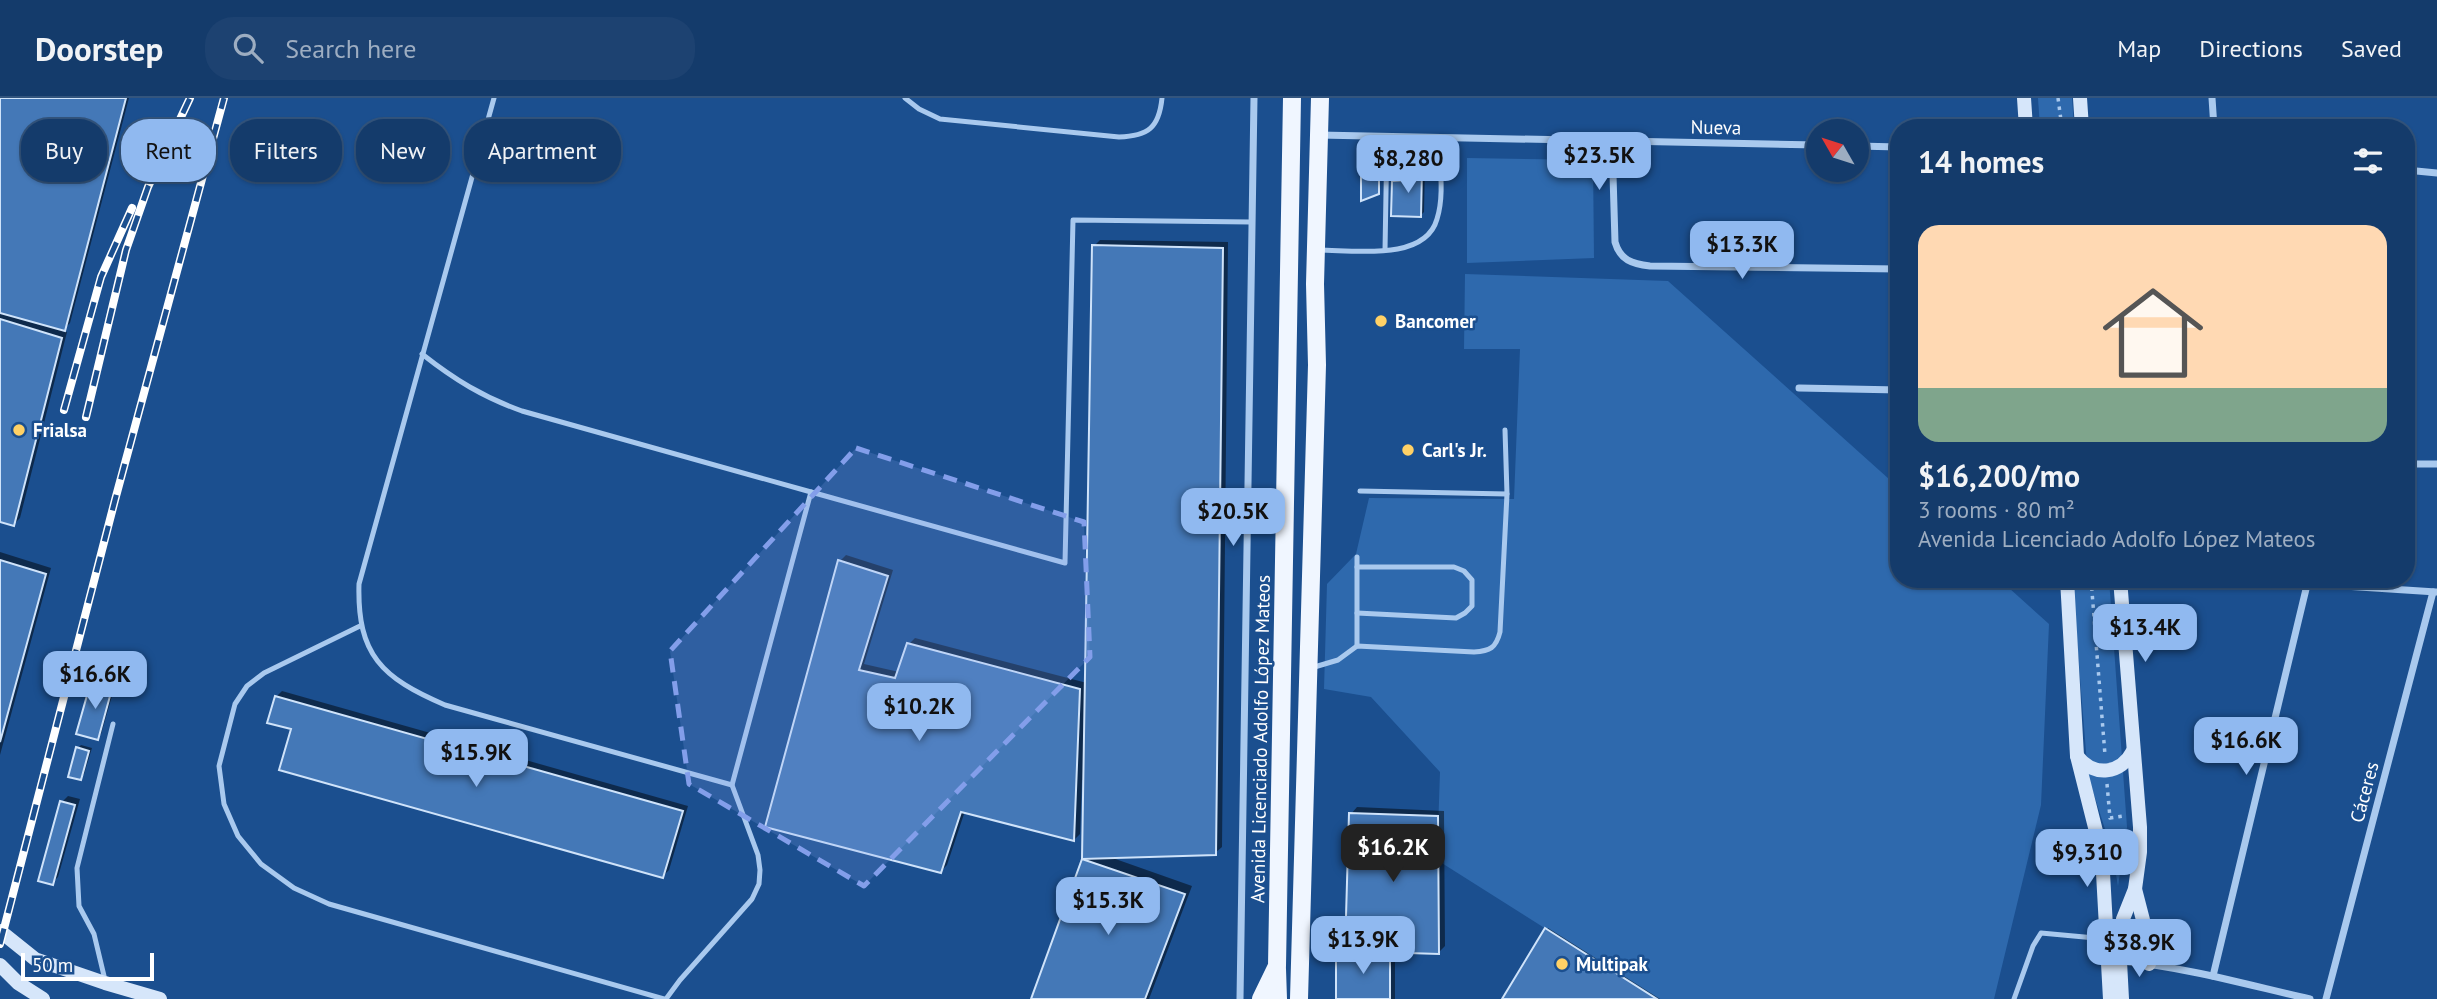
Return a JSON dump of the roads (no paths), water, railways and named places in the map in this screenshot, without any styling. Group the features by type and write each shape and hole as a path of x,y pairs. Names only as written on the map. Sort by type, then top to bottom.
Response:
{"main road":[{"name":"Avenida Licenciado Adolfo López Mateos","path":"1261,999 1277,966 1292,98"},
{"path":"1299,999 1317,365 1316,250 1320,98"},
{"path":"1277,966 1279,999"}],"street":[{"path":"1240,999 1254,98"},
{"path":"2024,98 2025,119"},
{"path":"2080,98 2081,119"},
{"path":"2212,98 2213,119"},
{"name":"Nueva","path":"1318,135 1806,145"},
{"path":"1612,141 1615,242 1620,255 1627,261 1650,266 1890,269"},
{"path":"1869,146 1890,147"},
{"path":"2415,171 2437,173"},
{"path":"1799,388 1890,390"},
{"path":"2415,464 2437,464"},
{"path":"2068,588 2077,756 2102,855 2106,939 2116,957 2122,999"},
{"path":"2121,588 2140,827 2135,889 2143,920 2149,964"},
{"path":"2213,976 2306,588"},
{"path":"2362,588 2435,592"},
{"name":"Cáceres","path":"2326,999 2435,592"},
{"path":"2077,756 2090,768 2106,771 2123,765 2133,751"},
{"path":"2110,999 2123,919 2135,889"},
{"path":"0,931 35,959 105,983 124,994 160,999"},
{"path":"2116,957 2311,999"},
{"path":"3,968 43,999"}],"lane":[{"path":"494,98 359,583 360,626 370,649 387,672 412,691 445,705 732,785"},
{"path":"905,98 919,109 940,119 1119,137 1147,132 1155,124 1160,112 1161,98"},
{"path":"1385,250 1387,136"},
{"path":"1316,250 1405,248 1420,243 1431,233 1437,219 1440,197 1439,137"},
{"path":"422,354 466,386 522,411 1065,563 1073,220 1251,222"},
{"path":"1308,669 1338,660 1357,646 1474,652 1486,651 1496,645 1502,612 1507,494 1505,430"},
{"path":"1360,491 1507,494"},
{"path":"360,626 264,673 247,686 235,704 226,730 219,766 224,804 238,836 261,864 293,888 328,904 665,999 751,899 759,884 761,870 758,855 732,785 811,492"},
{"path":"1357,557 1357,646"},
{"path":"1357,566 1454,568 1465,571 1472,580 1472,606 1456,618 1357,613"},
{"path":"105,983 94,934 79,906 76,868 113,724"},
{"path":"2014,999 2033,946 2041,933 2106,939"}],"railway":[{"path":"86,417 126,250 148,187 190,98"},
{"path":"0,944 115,500 224,98"},
{"path":"64,410 101,277 132,208"}],"place":[{"name":"Bancomer","path":"1381,321"},
{"name":"Frialsa","path":"19,430"},
{"name":"Carl's Jr.","path":"1408,450"},
{"name":"Multipak","path":"1562,964"}]}
